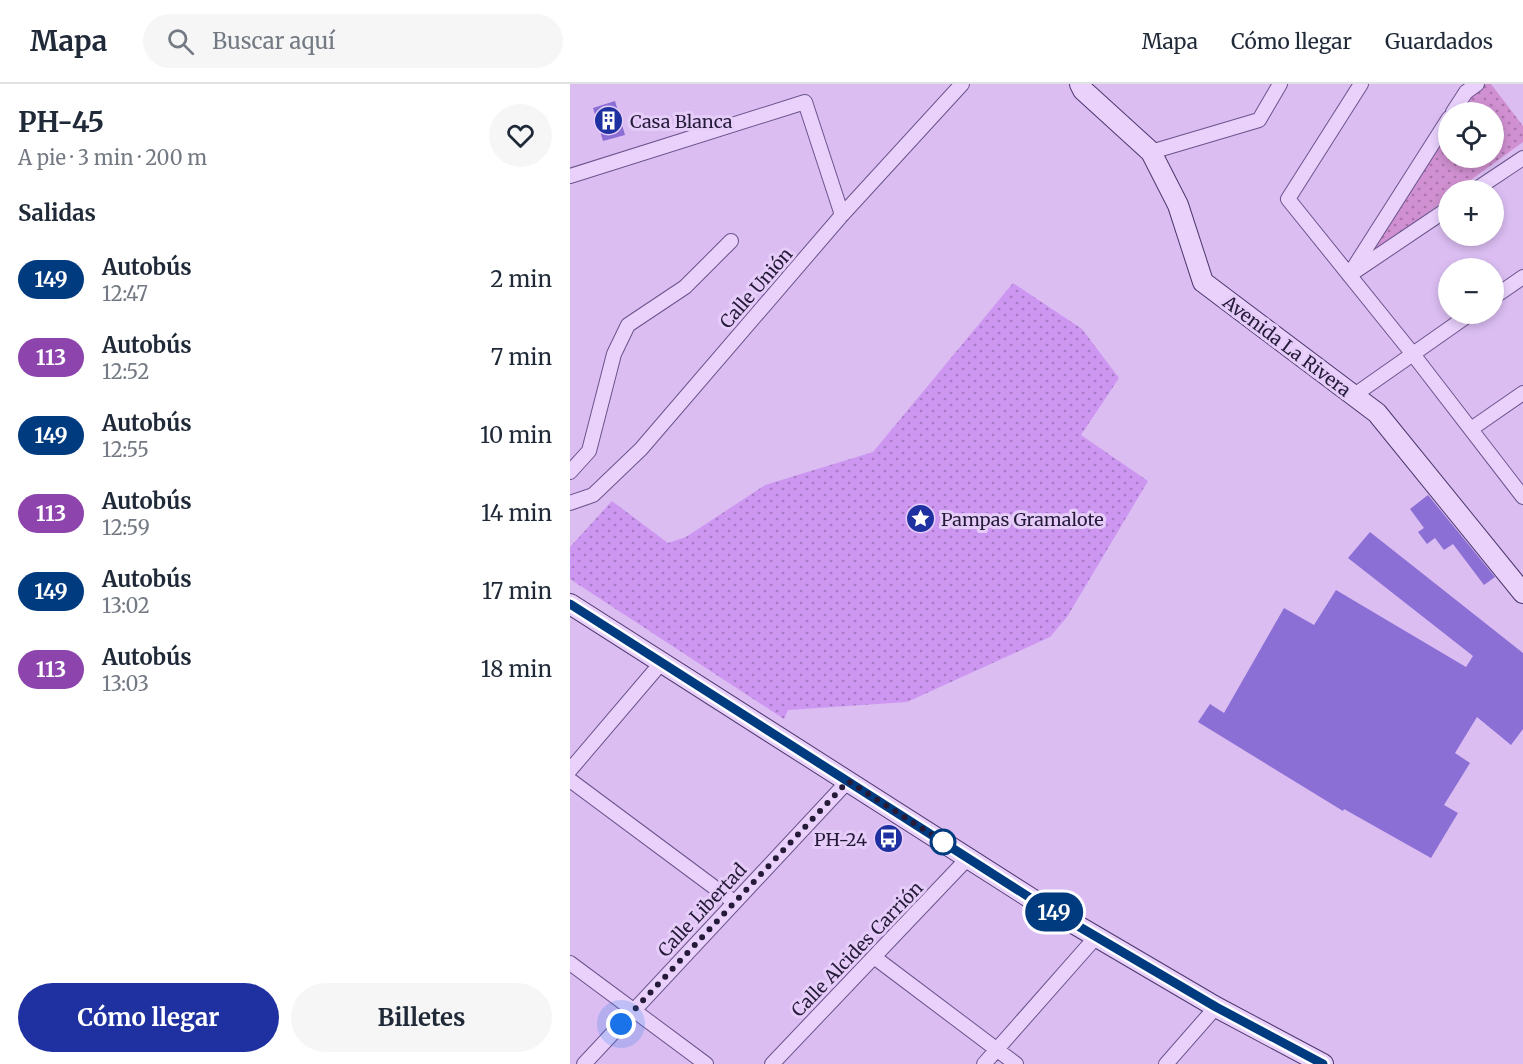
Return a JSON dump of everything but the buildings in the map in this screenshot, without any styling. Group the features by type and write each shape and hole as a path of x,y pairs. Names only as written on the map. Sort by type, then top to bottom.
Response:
{"street":[{"name":"Calle Unión","path":"570,502 593,495 640,449 842,215 962,84"},
{"name":"Avenida La Rivera","path":"1080,84 1083,90 1152,152 1178,205 1203,282 1377,413 1523,593"},
{"path":"1152,152 1259,120 1280,84"},
{"path":"1361,84 1288,199 1412,353 1523,497"},
{"path":"1460,102 1466,92 1477,84"},
{"path":"570,176 805,102 842,215"},
{"path":"1349,275 1438,135"},
{"path":"1489,180 1523,158"},
{"path":"1349,275 1438,215"},
{"path":"570,472 589,451 614,354 628,325 685,287 731,241"},
{"path":"1504,290 1523,277"},
{"path":"1353,396 1455,324"},
{"path":"1471,429 1523,393"},
{"path":"570,604 1032,899 1216,1007 1323,1064"},
{"path":"570,770 662,662"},
{"path":"570,780 734,902"},
{"name":"Calle Libertad","path":"584,1064 848,781"},
{"name":"Calle Alcides Carrión","path":"772,1064 968,858"},
{"path":"984,1064 1096,937"},
{"path":"874,957 1016,1064"},
{"path":"570,963 706,1064"},
{"path":"1166,1064 1216,1007"}],"shaded area":[{"path":"1484,84 1491,84 1523,126 1523,142 1504,156 1504,102 1464,102 1470,92"},
{"path":"1438,143 1438,168 1487,168 1471,180 1438,180 1438,205 1366,258"}],"sand":[{"name":"Pampas Gramalote","path":"1013,283 1082,329 1119,378 1081,435 1148,481 1067,617 1050,637 907,702 788,710 784,719 570,579 570,547 612,501 668,543 686,537 765,485 873,452"}],"bus line":[{"name":"149","path":"570,604 1032,899 1216,1007 1323,1064"}],"place":[{"name":"Casa Blanca","path":"609,121"},
{"name":"Pampas Gramalote","path":"920,519"},
{"name":"PH-24","path":"888,839"}],"route":[{"path":"621,1024 848,781 948,845 943,842"}]}
